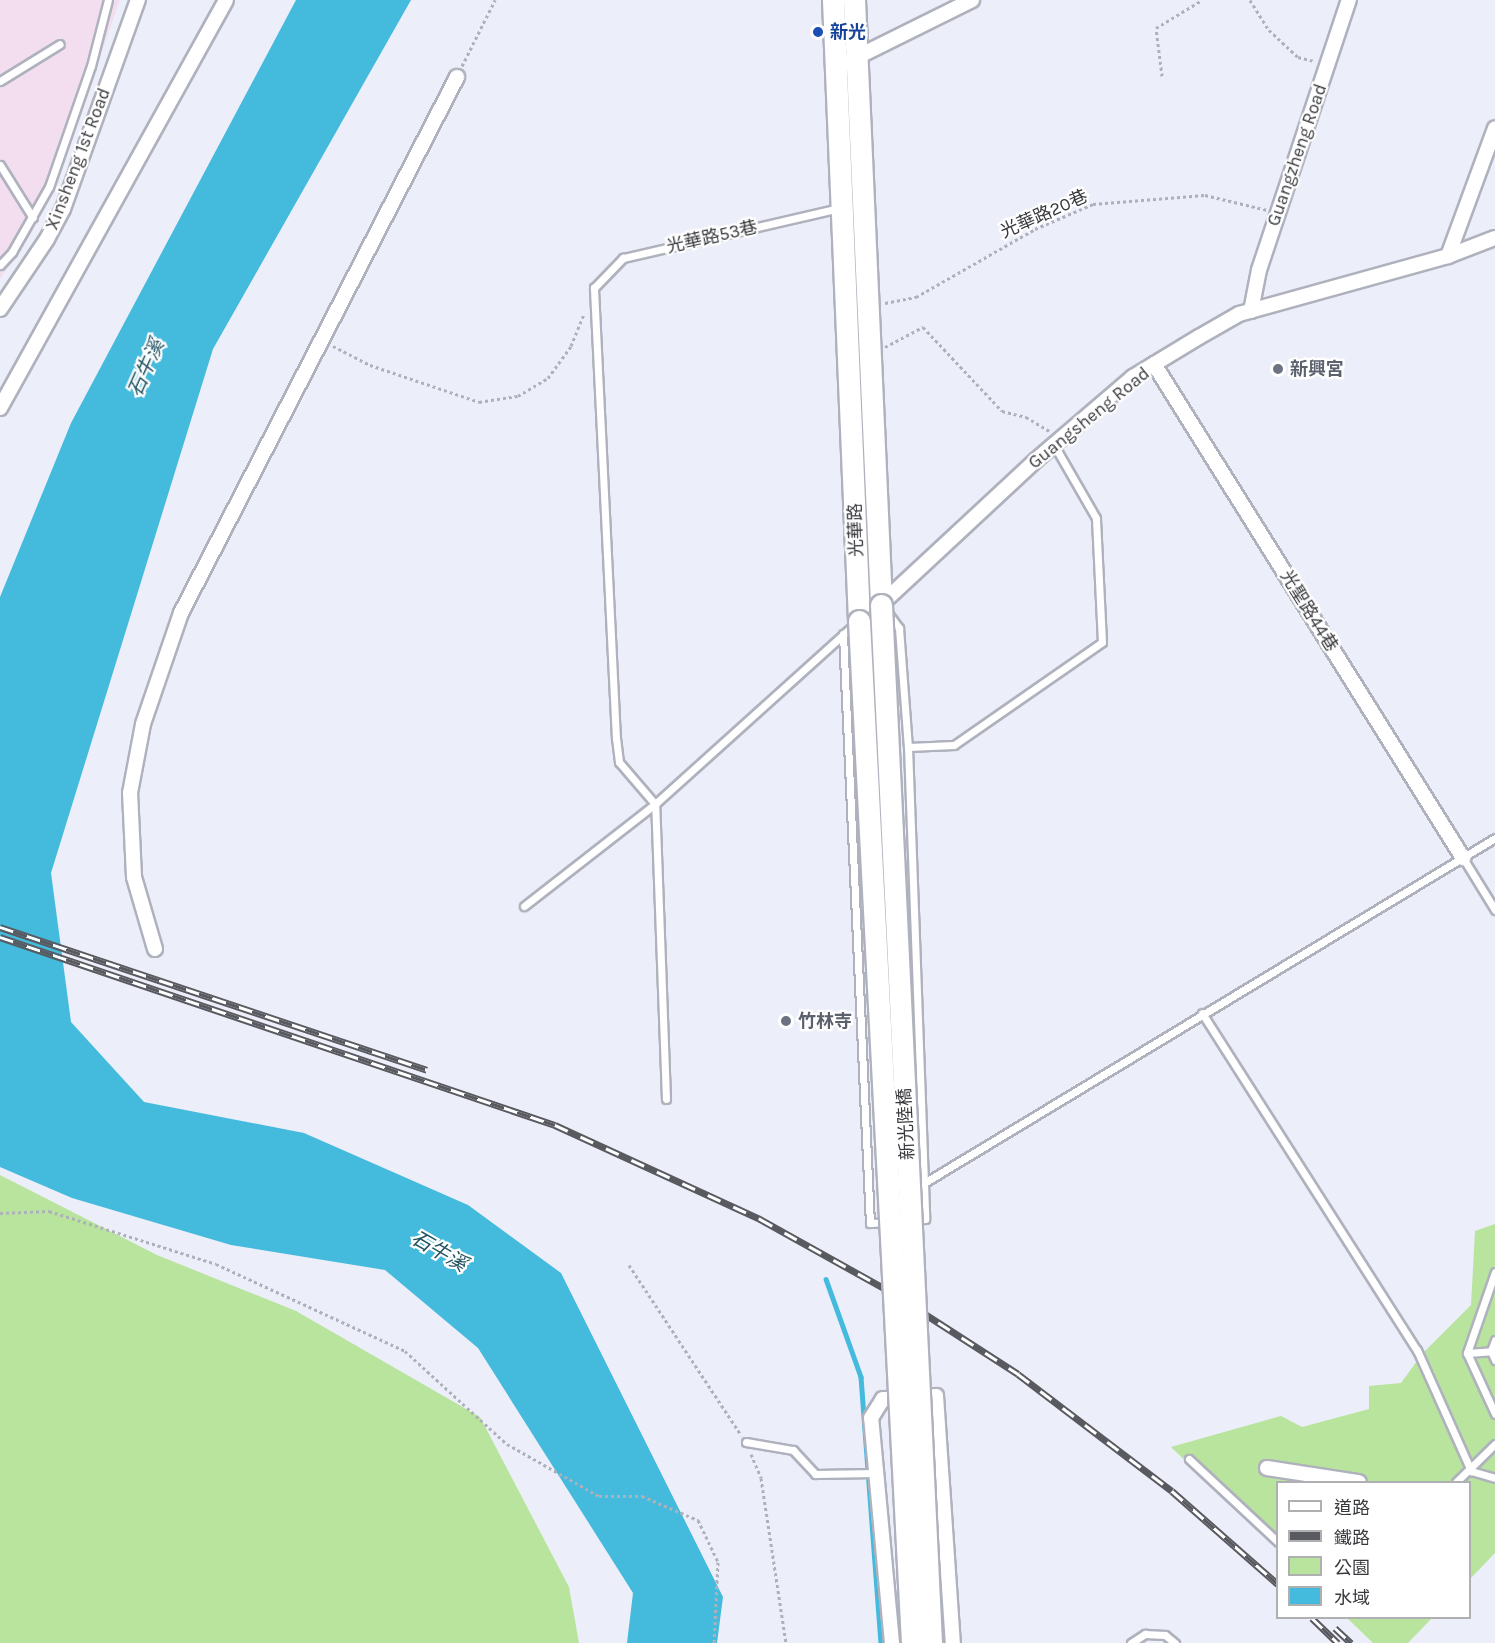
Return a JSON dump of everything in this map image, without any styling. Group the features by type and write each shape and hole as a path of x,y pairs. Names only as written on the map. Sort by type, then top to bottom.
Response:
{"main road":[{"name":"光華路","path":"833,0 843,207 851,627"},
{"name":"光華路","path":"854,0 881,605"},
{"path":"844,261 866,259"},
{"name":"新光陸橋","path":"881,605 932,1643"},
{"name":"新光陸橋","path":"851,627 912,1643"}],"street":[{"name":"Xinsheng 1st Road","path":"0,309 47,240 63,209 138,0"},
{"path":"0,408 226,0"},
{"path":"835,68 972,0"},
{"name":"Guangzheng Road","path":"1251,311 1259,270 1348,0"},
{"path":"155,949 134,866 130,793 143,724 181,613 244,485 324,340 457,77"},
{"path":"1448,256 1495,128"},
{"name":"Guangsheng Road","path":"851,627 881,605 1057,441 1133,377 1154,364 1239,314 1448,256 1495,238"},
{"name":"光聖路44巷","path":"1154,364 1463,858"},
{"path":"892,1643 871,1418 883,1399 936,1396 953,1643"},
{"path":"1267,1468 1352,1481"}],"lane":[{"path":"0,265 33,218 53,176 91,66 108,0"},
{"path":"0,81 60,44"},
{"path":"0,165 33,218"},
{"name":"光華路53巷","path":"594,288 623,258 843,207"},
{"path":"594,288 619,762 655,804 666,1100"},
{"path":"908,747 954,745 1102,642 1096,518 1057,441"},
{"path":"851,627 870,1223 925,1219 908,747 899,628 881,605"},
{"path":"524,906 655,804 851,627"},
{"path":"924,1183 1495,838"},
{"path":"1463,858 1495,910"},
{"path":"1202,1013 1417,1350 1471,1470 1495,1478"},
{"path":"1495,1272 1467,1353 1495,1414"},
{"path":"1495,1340 1493,1351 1495,1360"},
{"path":"1467,1353 1493,1351"},
{"path":"746,1442 793,1450 815,1474 876,1473"},
{"path":"1457,1481 1495,1444"},
{"path":"1190,1459 1276,1540"},
{"path":"1131,1643 1145,1634 1165,1635 1175,1643"}],"path":[{"path":"457,77 495,0"},
{"path":"1162,76 1156,28 1202,0"},
{"path":"1250,0 1269,30 1298,57 1327,65"},
{"name":"光華路20巷","path":"869,306 916,297 1035,229 1093,204 1205,195 1277,213"},
{"path":"324,340 370,365 479,402 518,396 548,378 571,346 594,288"},
{"path":"871,355 923,327 1002,411 1026,417 1057,441"},
{"path":"0,1213 49,1211 216,1264 405,1352 507,1444 599,1496 642,1496 698,1520 718,1562 714,1643"},
{"path":"628,1265 746,1442 761,1478 786,1643"}],"shaded area":[{"path":"0,0 120,0 58,175 31,234 0,279"}],"green space":[{"path":"0,1175 157,1255 296,1311 480,1417 569,1587 579,1643 0,1643"},
{"path":"1495,1224 1495,1553 1471,1578 1471,1481 1276,1481 1276,1548 1171,1447 1281,1416 1302,1427 1369,1409 1369,1386 1401,1383 1422,1354 1471,1305 1475,1231"},
{"path":"1348,1619 1431,1619 1408,1643 1373,1643"}],"water":[{"name":"石牛溪","path":"296,0 411,0 213,349 51,873 71,1022 144,1102 304,1133 468,1205 561,1273 723,1597 717,1643 627,1643 633,1593 478,1348 385,1270 231,1245 72,1198 0,1167 0,597 71,423"}],"waterway":[{"path":"826,1279 861,1377 881,1643"}],"railway":[{"path":"0,927 427,1070"},
{"path":"0,937 555,1125 760,1219 891,1292 1018,1374 1172,1491 1276,1582"},
{"path":"1313,1619 1338,1643"},
{"path":"1335,1628 1351,1643"}],"place":[{"name":"新光","path":"818,32"},
{"name":"新興宮","path":"1278,369"},
{"name":"竹林寺","path":"786,1021"}]}
